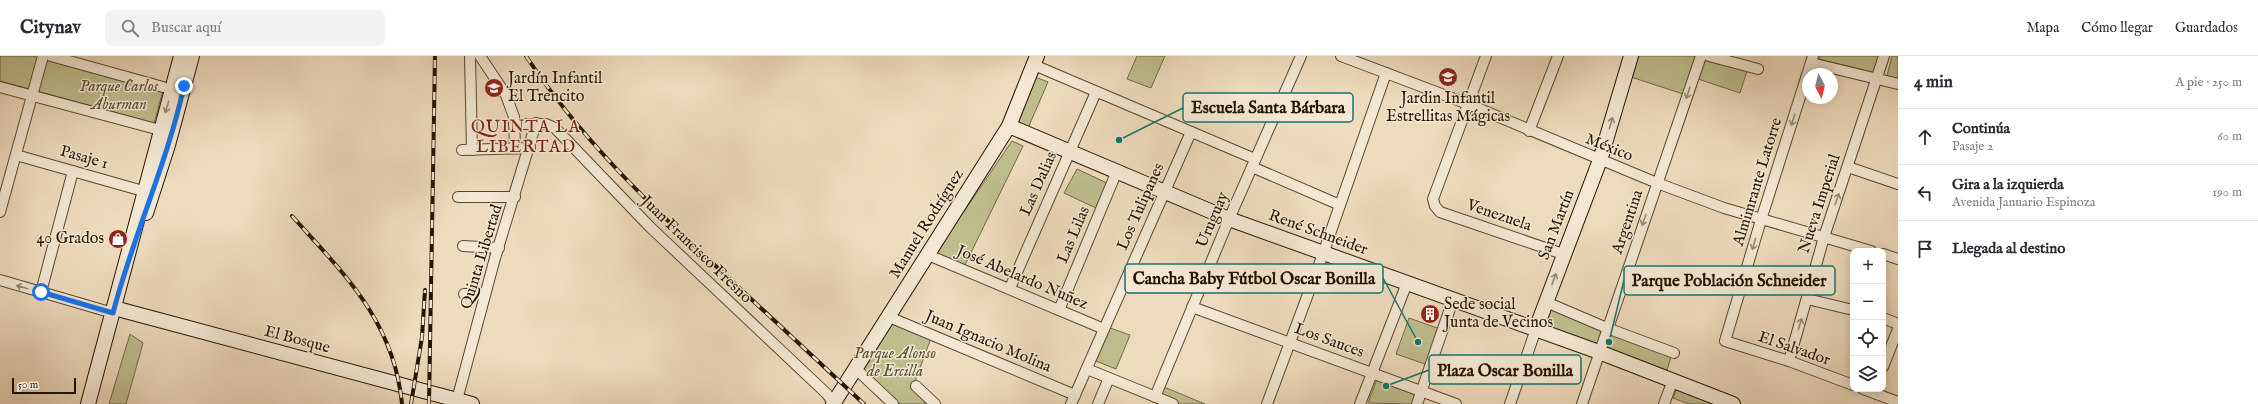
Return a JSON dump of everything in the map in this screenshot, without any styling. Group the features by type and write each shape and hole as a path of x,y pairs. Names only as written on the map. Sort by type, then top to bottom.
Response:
{"street":[{"path":"0,212 43,56"},
{"path":"51,56 163,87"},
{"path":"88,404 126,263 143,191 181,56"},
{"path":"126,263 162,166 192,56"},
{"path":"470,56 467,150 530,148"},
{"path":"480,56 506,95 514,117 515,148"},
{"name":"Uruguay","path":"1155,397 1229,219 1301,56"},
{"name":"México","path":"1341,56 1468,104 1529,131 1656,183 1761,220 1861,248"},
{"path":"1468,104 1486,56"},
{"path":"1529,131 1558,56"},
{"name":"San Martín","path":"1510,404 1563,254 1600,160 1631,56"},
{"name":"Argentina","path":"1582,404 1656,183 1701,56"},
{"path":"1709,56 1758,69"},
{"name":"Nueva Imperial","path":"1788,361 1824,237 1884,56"},
{"path":"1812,60 1898,84"},
{"name":"Almimrante Latorre","path":"1725,341 1761,220 1812,60"},
{"path":"1035,61 1096,92 1191,132 1340,205"},
{"name":"Manuel Rodríguez","path":"833,404 1009,126 1035,61"},
{"path":"1267,404 1323,254 1386,73"},
{"path":"0,87 160,130"},
{"name":"Las Dalias","path":"1010,288 1096,92"},
{"name":"Venezuela","path":"1468,104 1433,199 1435,206 1440,212 1563,254"},
{"name":"Juan Francisco Fresno","path":"514,124 536,123 546,124 555,128 636,214 827,394 833,404"},
{"name":"Quinta Libertad","path":"457,400 498,248 516,197 536,123"},
{"name":"René Schneider","path":"1009,126 1229,219 1599,352 1733,404"},
{"name":"Los Tulipanes","path":"1073,400 1191,132"},
{"name":"Pasaje 1","path":"16,155 143,191"},
{"path":"1848,167 1898,184"},
{"path":"41,292 73,171"},
{"name":"Las Lilas","path":"1059,310 1117,171"},
{"path":"458,197 516,197"},
{"path":"463,246 498,248"},
{"name":"José Abelardo Nuñez","path":"928,255 1010,288 1104,329"},
{"path":"1886,255 1898,259"},
{"path":"0,280 113,311"},
{"path":"1360,404 1407,283"},
{"path":"464,294 486,294"},
{"path":"1807,299 1850,309"},
{"path":"1417,404 1453,300"},
{"path":"1546,302 1607,328 1674,353"},
{"name":"Los Sauces","path":"1192,307 1456,404"},
{"name":"El Bosque","path":"113,311 472,404"},
{"name":"Juan Ignacio Molina","path":"889,317 1073,400"},
{"path":"1886,319 1898,324"},
{"path":"1886,359 1898,329"},
{"name":"El Salvador","path":"1725,341 1788,361 1850,384"},
{"path":"855,368 893,404"},
{"path":"1087,369 1173,404"},
{"path":"1098,404 1109,378"},
{"path":"1664,404 1673,380"},
{"path":"916,386 935,404"},
{"path":"1876,392 1898,402"}],"green space":[{"name":"Parque Carlos Aburman","path":"0,56 32,56 163,91 154,123 0,81"},
{"path":"1137,56 1165,56 1151,88 1127,79"},
{"path":"1636,56 1693,56 1747,71 1740,93 1689,76 1683,94 1631,77"},
{"path":"1820,56 1882,56 1876,73 1819,59"},
{"path":"1892,56 1898,56 1898,79 1887,76"},
{"path":"1035,77 1048,82 1028,128 1015,124"},
{"path":"1012,141 1023,146 965,265 935,254"},
{"path":"1077,169 1109,184 1098,209 1064,193"},
{"path":"1550,307 1671,357 1666,373 1543,327"},
{"path":"1409,318 1440,329 1428,365 1396,354"},
{"name":"Parque Alonso de Ercilla","path":"891,320 931,338 913,387 930,404 900,404 863,369"},
{"path":"1110,328 1130,335 1116,369 1096,361"},
{"path":"130,334 143,343 126,404 109,404"},
{"path":"1377,379 1417,393 1413,404 1368,403"},
{"path":"1164,387 1205,404 1179,404 1160,396"},
{"path":"1677,388 1716,404 1689,404 1673,398"}],"railway":[{"path":"429,404 435,56"},
{"path":"526,56 569,115 592,142 642,195 693,245 864,404"},
{"path":"292,216 348,279 364,301 377,323 389,348 397,374 402,404"},
{"path":"411,404 422,337 425,290"}],"place":[{"name":"Jardin Infantil Estrellitas Mágicas","path":"1448,77"},
{"name":"Jardín Infantil El Trencito","path":"494,88"},
{"name":"Escuela Santa Bárbara","path":"1119,140"},
{"name":"40 Grados","path":"118,239"},
{"name":"Sede social Junta de Vecinos","path":"1430,314"},
{"name":"Cancha Baby Fútbol Oscar Bonilla","path":"1418,342"},
{"name":"Parque Población Schneider","path":"1609,342"},
{"name":"Plaza Oscar Bonilla","path":"1386,386"}],"district":[{"name":"QUINTA LA LIBERTAD","path":"526,137"}],"route":[{"path":"41,292 113,313 126,263 134,246 162,166 184,86"}]}
